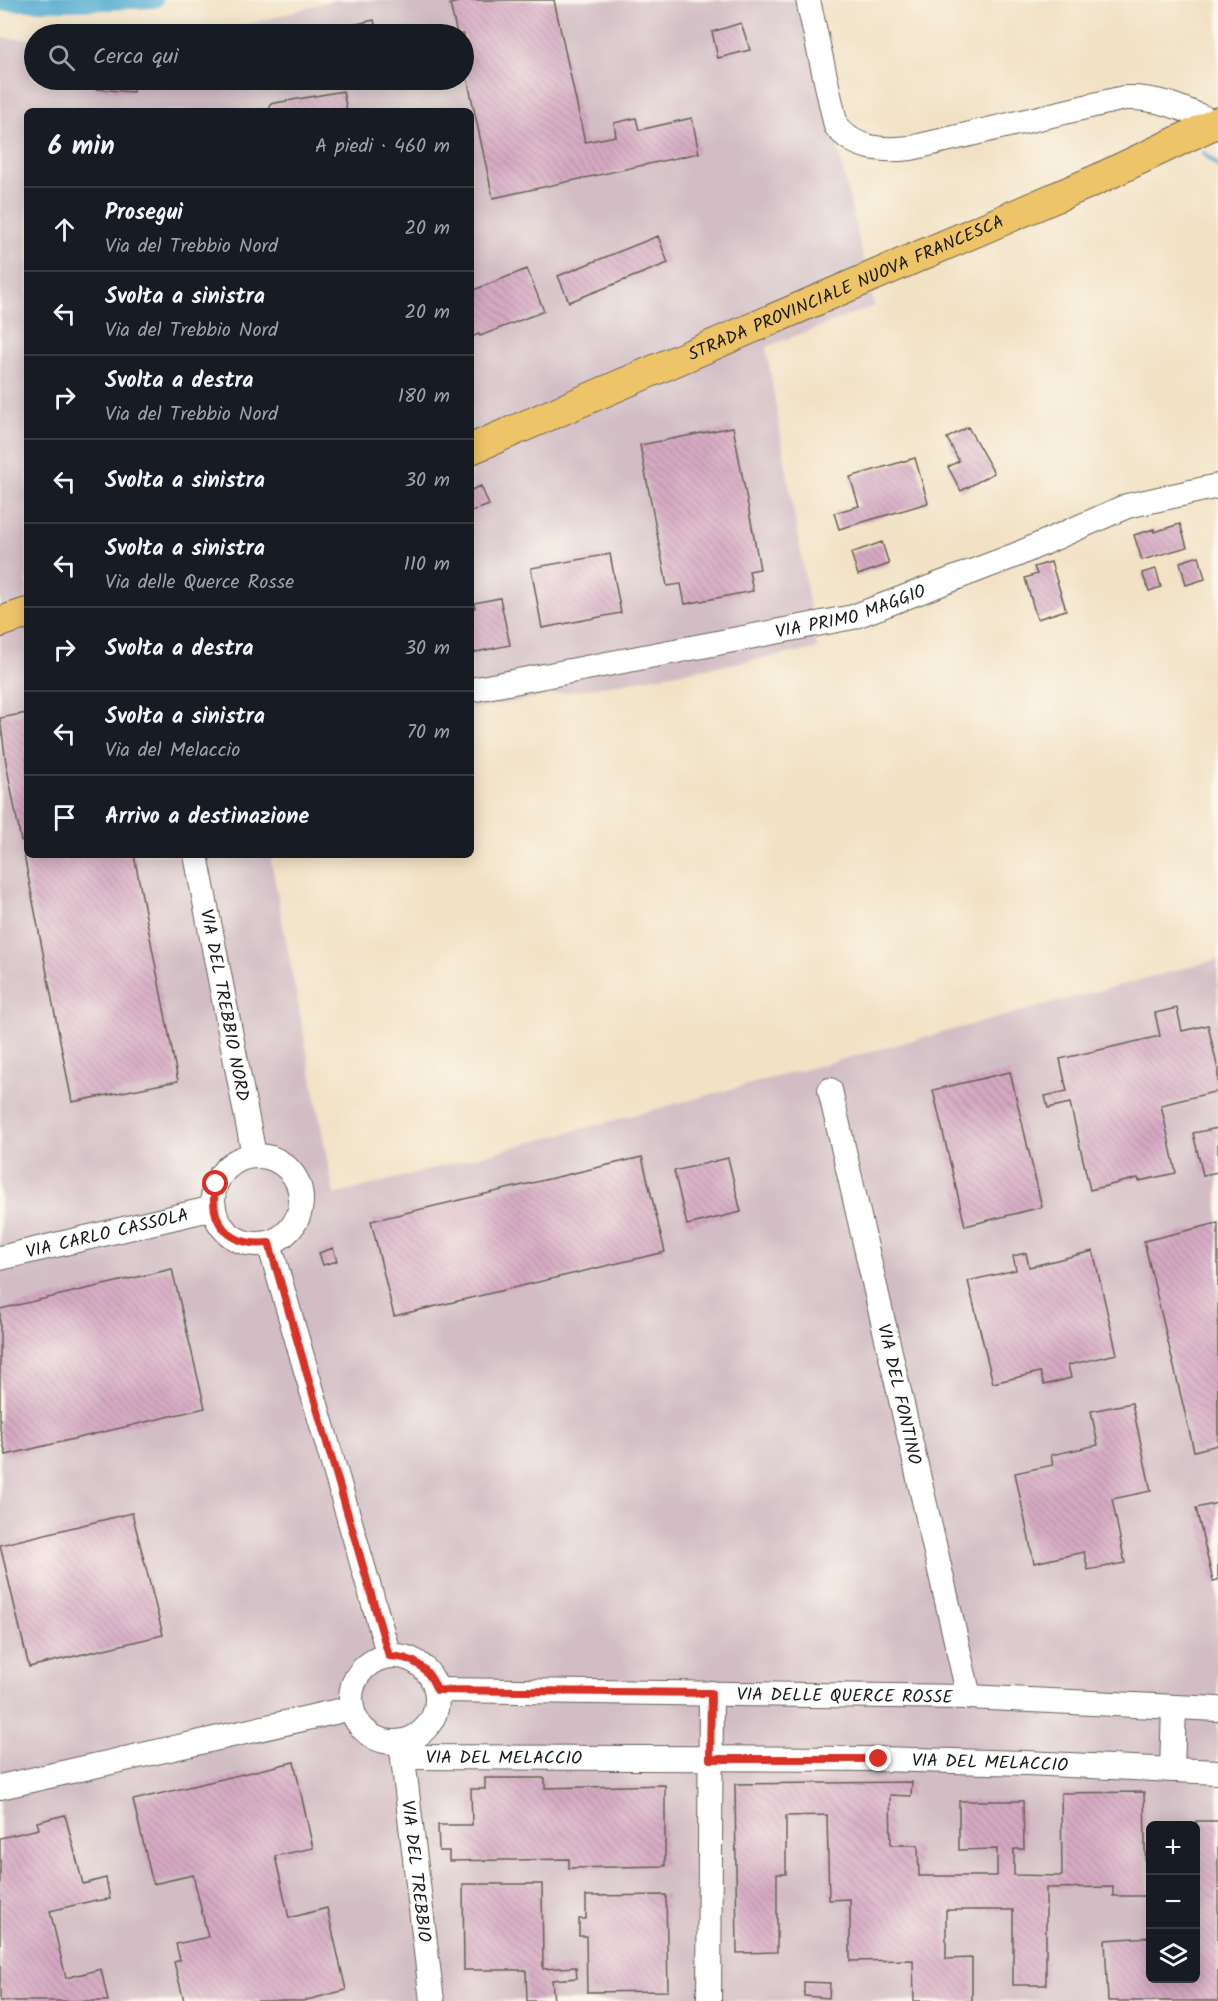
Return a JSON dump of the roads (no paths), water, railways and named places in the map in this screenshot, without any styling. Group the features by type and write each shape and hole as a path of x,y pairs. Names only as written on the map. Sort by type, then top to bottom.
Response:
{"main road":[{"name":"STRADA PROVINCIALE NUOVA FRANCESCA","path":"474,448 1096,180 1217,122"},
{"path":"0,622 24,614"}],"street":[{"path":"808,0 836,126 849,138 870,147 888,150 911,148 1124,98 1164,101 1217,122"},
{"name":"VIA PRIMO MAGGIO","path":"474,689 853,617 1016,555 1127,506 1218,486"},
{"name":"VIA DEL TREBBIO NORD","path":"197,858 254,1155"},
{"name":"VIA DEL FONTINO","path":"830,1090 969,1697"},
{"path":"254,1155 267,1156 290,1169 301,1192 302,1206 298,1218 286,1233 269,1243 254,1244 240,1241 228,1233 219,1222 214,1208 213,1196 222,1173 236,1161 254,1155"},
{"name":"VIA CARLO CASSOLA","path":"0,1257 214,1208"},
{"path":"269,1243 389,1656"},
{"path":"389,1656 403,1657 416,1662 426,1670 437,1690 437,1708 432,1720 403,1750 370,1734 356,1720 352,1708 351,1693 356,1680 370,1664 389,1656"},
{"name":"VIA DELLE QUERCE ROSSE","path":"437,1690 969,1697 1218,1709"},
{"path":"709,2001 711,1693"},
{"path":"1172,1770 1174,1707"},
{"path":"0,1787 352,1708"},
{"name":"VIA DEL MELACCIO","path":"403,1750 710,1759 879,1759 1218,1772"},
{"name":"VIA DEL TREBBIO","path":"403,1750 432,2001"}],"waterway":[{"path":"0,3 155,0"},
{"path":"1204,153 1218,166"}]}
